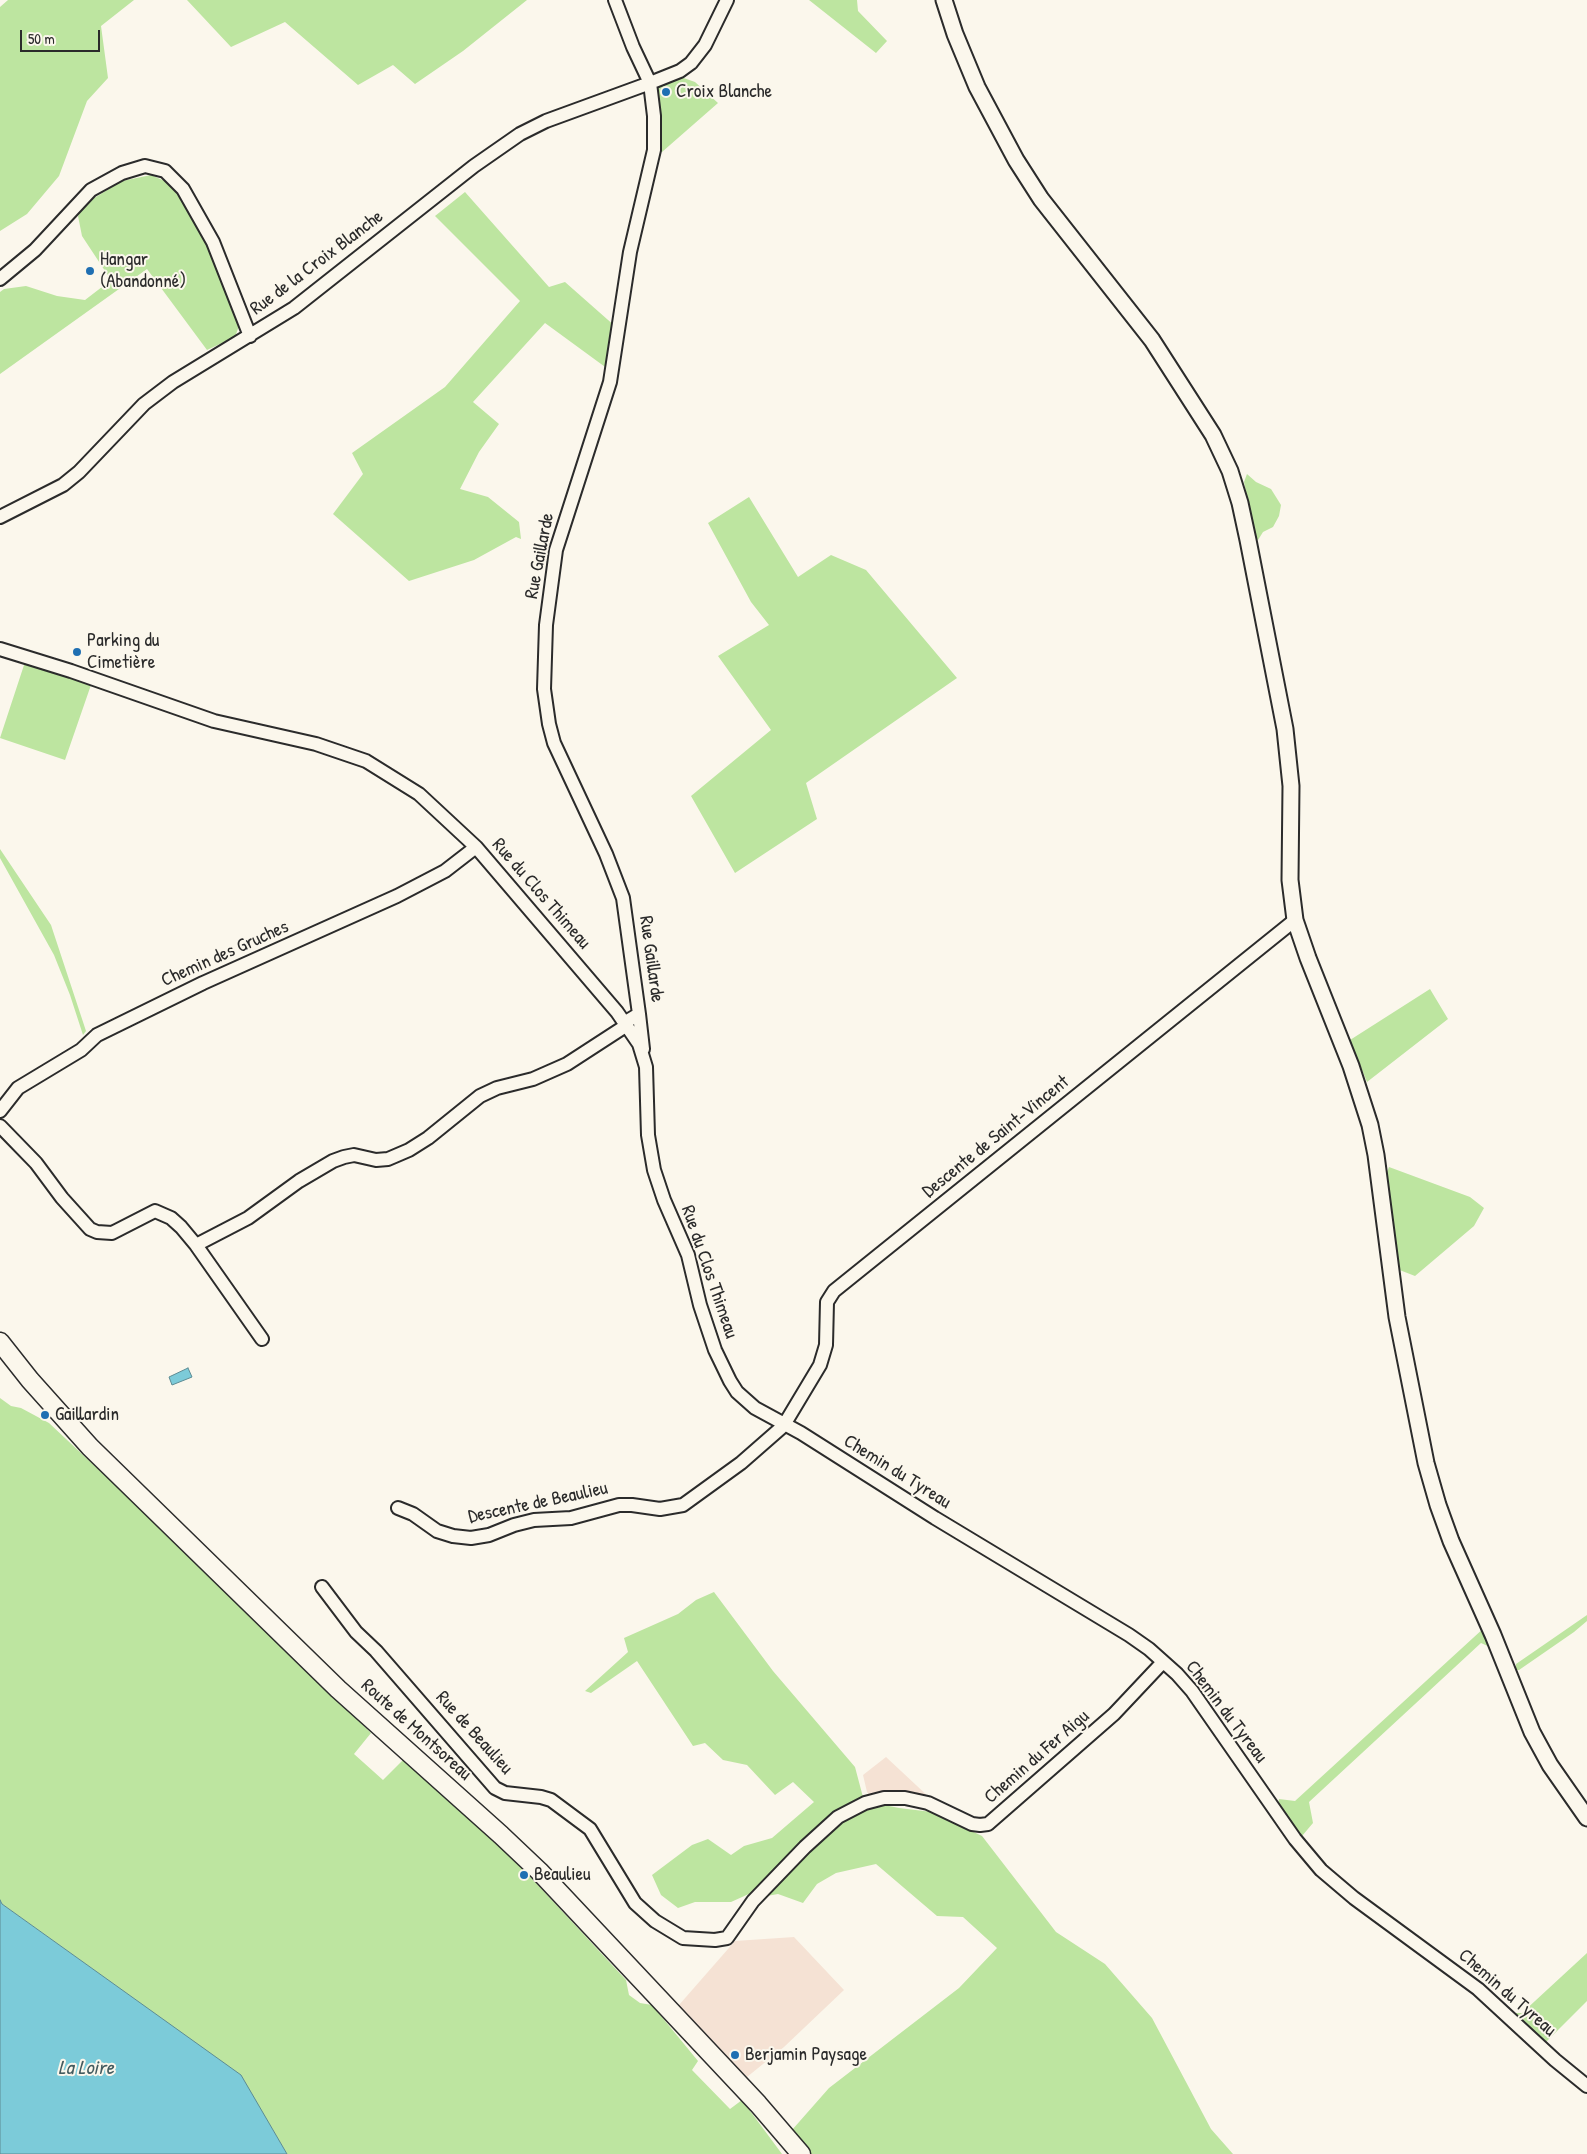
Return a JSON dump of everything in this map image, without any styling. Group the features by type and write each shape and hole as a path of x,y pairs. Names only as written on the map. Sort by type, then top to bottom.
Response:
{"main road":[{"name":"Route de Montsoreau","path":"0,1342 69,1425 118,1474 338,1689 501,1835 538,1871 758,2104 801,2154"}],"street":[{"name":"Rue Gaillarde","path":"196,1245 248,1218 332,1161 354,1155 376,1160 400,1155 418,1145 480,1096 497,1088 533,1079 555,1070 624,1027 629,1020 639,1014 622,898 606,854 554,743 546,706 544,662 546,625 556,550 610,382 630,252 653,158 654,116 650,83 636,54 615,0"},
{"name":"Rue de la Croix Blanche","path":"0,517 63,485 79,472 144,404 173,382 294,308 337,272 474,166 520,134 546,121 680,71 691,63 704,45 727,0"},
{"path":"944,0 955,34 977,86 1016,160 1041,199 1152,340 1208,426 1230,471 1240,502 1285,729 1291,786 1290,880 1295,920 1351,1066 1370,1125 1376,1155 1396,1316 1426,1463 1451,1541 1493,1634 1532,1732 1550,1765 1587,1818"},
{"path":"0,279 35,250 90,190 122,173 145,166 155,168 164,171 183,189 192,204 213,242 250,336"},
{"name":"Rue du Clos Thimeau","path":"0,649 71,671 214,721 316,744 366,762 419,794 476,847 627,1024 643,1054 647,1092 648,1135 652,1162 664,1200 688,1255 700,1305 715,1350 737,1392 755,1408 784,1424"},
{"name":"Chemin des Gruches","path":"0,1111 18,1088 81,1050 96,1035 204,983 397,896 445,871 476,847"},
{"name":"Descente de Saint-Vincent","path":"784,1424 820,1365 826,1345 826,1302 834,1291 1295,920"},
{"path":"639,1014 644,1042 643,1054"},
{"path":"0,1126 36,1163 62,1198 90,1229 97,1232 112,1233 155,1211 171,1218 181,1226 262,1339"},
{"name":"Descente de Beaulieu","path":"398,1508 414,1514 437,1531 453,1536 471,1538 489,1535 514,1525 534,1520 571,1518 619,1505 632,1505 660,1510 671,1509 683,1505 741,1463 784,1424"},
{"name":"Chemin du Tyreau","path":"784,1424 1129,1635 1163,1662 1177,1674 1203,1706 1295,1839 1321,1870 1372,1912 1478,1989 1555,2060 1587,2086"},
{"name":"Rue de Beaulieu","path":"322,1587 356,1632 382,1658 496,1788 514,1795 541,1797 551,1800 590,1829 597,1837 618,1877 641,1909 679,1937 704,1940"},
{"name":"Chemin du Fer Aigu","path":"704,1940 722,1940 727,1938 753,1901 805,1847 838,1817 865,1803 884,1798 905,1798 928,1803 972,1824 980,1826 988,1824 1114,1714 1163,1662"}],"shaded area":[{"path":"886,1757 931,1799 871,1797 867,1792 863,1775"},
{"path":"794,1937 844,1990 784,2047 747,2077 679,2005 735,1941"}],"green space":[{"path":"8,0 134,0 101,26 108,78 87,101 59,176 27,214 0,231 0,7"},
{"path":"187,0 527,0 463,51 415,84 393,65 358,85 285,22 231,47"},
{"path":"809,0 857,0 858,11 887,41 876,53"},
{"path":"678,76 695,82 718,103 662,152 658,151 656,94 659,86"},
{"path":"151,175 167,182 179,191 207,240 240,323 235,337 207,350 147,269 0,374 0,292 4,289 26,286 57,296 85,300 111,280 82,236 78,216 86,203 122,181"},
{"path":"465,192 549,287 565,282 616,327 612,372 545,323 473,402 499,424 479,452 460,489 488,497 519,522 521,539 516,537 474,560 409,581 333,514 363,474 352,453 445,387 520,301 435,216"},
{"path":"1247,474 1256,482 1271,489 1281,505 1279,516 1273,527 1263,532 1258,540 1255,538 1244,482"},
{"path":"749,497 798,577 831,555 866,570 957,678 806,783 817,819 735,873 691,796 771,730 718,656 769,625 751,602 708,523"},
{"path":"26,659 92,682 65,760 0,738"},
{"path":"0,849 51,925 86,1031 83,1035 54,955 0,858"},
{"path":"1430,989 1448,1019 1367,1082 1350,1040"},
{"path":"1389,1167 1470,1197 1484,1208 1474,1226 1415,1276 1397,1269 1385,1177"},
{"path":"0,1398 11,1406 21,1408 49,1423 231,1594 371,1733 354,1754 383,1780 404,1759 522,1868 626,1980 629,1995 640,2003 652,2005 698,2061 692,2070 730,2109 742,2100 782,2154 287,2154 240,2075 2,1904 0,1900"},
{"path":"714,1592 773,1671 855,1767 864,1801 932,1812 982,1836 1056,1932 1105,1964 1152,2018 1211,2129 1233,2154 810,2154 792,2130 829,2088 959,1988 997,1948 963,1917 937,1916 876,1864 836,1873 817,1884 803,1903 778,1894 761,1897 751,1893 731,1902 695,1902 678,1908 661,1895 652,1875 692,1845 708,1839 731,1855 744,1846 772,1838 814,1802 793,1782 775,1795 747,1765 723,1760 705,1743 693,1746 637,1661 591,1693 585,1691 628,1652 624,1638 678,1614 696,1600"},
{"path":"1587,1615 1587,1621 1574,1632 1519,1670 1516,1670 1516,1664"},
{"path":"1485,1627 1494,1649 1481,1643 1309,1802 1313,1823 1302,1836 1289,1824 1278,1805 1279,1799 1295,1801"},
{"path":"1587,1953 1587,2001 1545,2043 1512,2013 1522,2013"}],"water":[{"path":"188,1368 192,1377 172,1385 169,1377"},
{"name":"La Loire","path":"0,1900 2,1904 241,2075 287,2154 0,2154"}],"place":[{"name":"Croix Blanche","path":"666,92"},
{"name":"Hangar (Abandonné)","path":"90,271"},
{"name":"Parking du Cimetière","path":"77,652"},
{"name":"Gaillardin","path":"45,1415"},
{"name":"Beaulieu","path":"524,1875"},
{"name":"Berjamin Paysage","path":"735,2055"}]}
